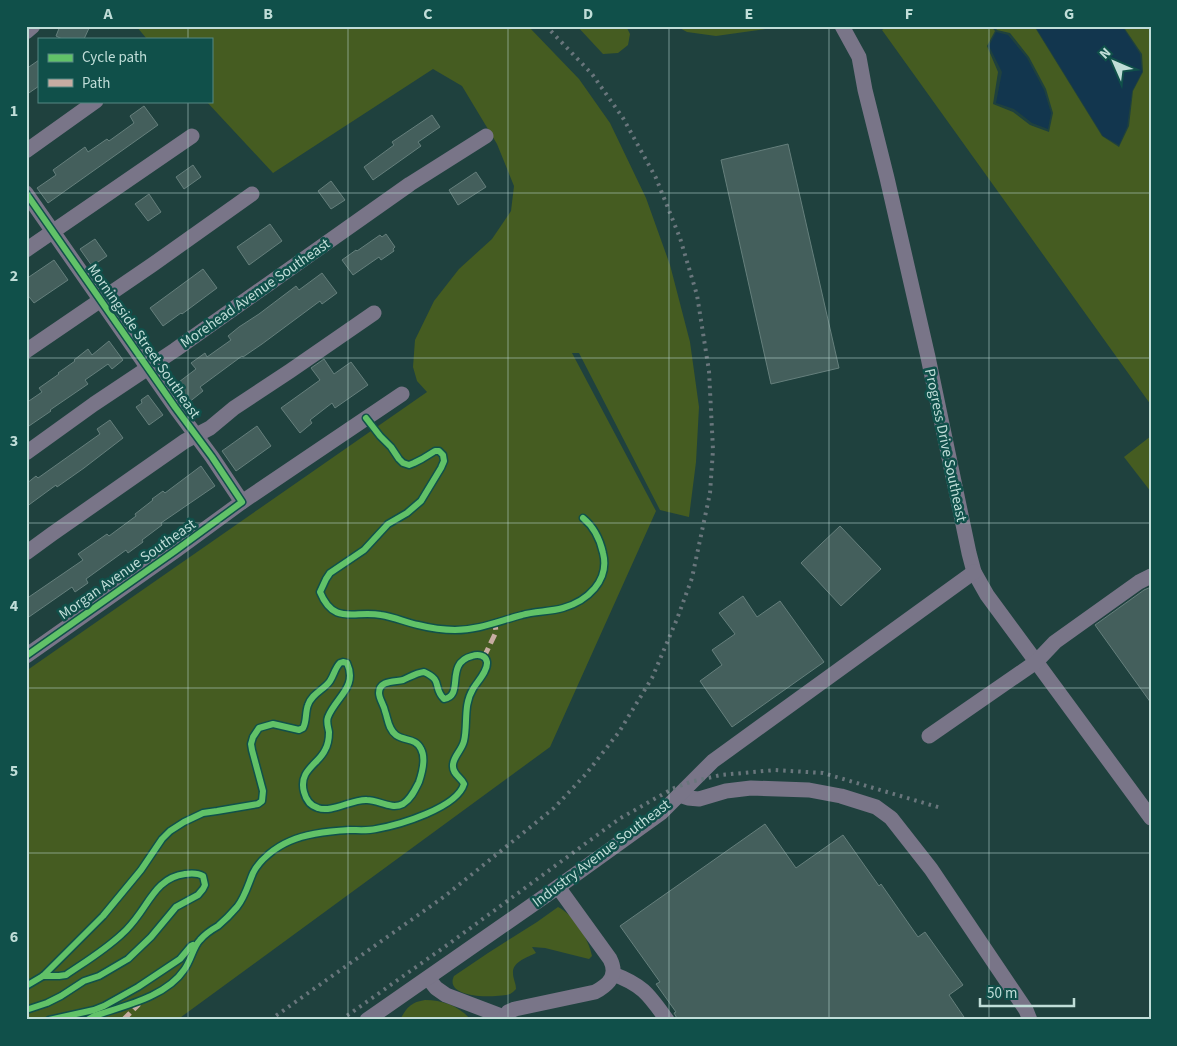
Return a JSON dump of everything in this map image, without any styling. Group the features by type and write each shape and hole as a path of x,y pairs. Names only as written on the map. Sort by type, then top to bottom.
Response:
{"street":[{"path":"26,32 33,26"},
{"name":"Progress Drive Southeast","path":"842,26 860,57 865,90 915,300 968,553 974,572 987,595 1151,818"},
{"path":"26,151 95,102"},
{"path":"26,250 192,136"},
{"name":"Morehead Avenue Southeast","path":"26,452 410,184 486,136"},
{"name":"Morningside Street Southeast","path":"26,193 242,502"},
{"path":"26,352 252,194"},
{"path":"26,553 169,452 210,428 234,408 290,372 374,313"},
{"name":"Morgan Avenue Southeast","path":"26,656 242,502 402,394"},
{"name":"Industry Avenue Southeast","path":"371,1019 661,813 713,761 974,572"},
{"path":"929,736 1036,662 1055,642 1139,582 1151,576"},
{"path":"678,795 699,799 726,791 751,788 801,789 841,796 876,807 891,818 931,870 1026,1010 1030,1020"},
{"path":"428,978 436,988 446,995 503,1019 508,1012 515,1009 595,992 603,988 610,982 614,974 614,966 558,887"},
{"path":"614,974 638,986 649,996 666,1020"}],"green space":[{"path":"136,26 528,26 579,79 610,123 646,198 670,265 690,342 699,407 696,462 689,517 660,510 579,353 572,353 656,511 550,747 177,1020 26,1020 26,671 427,392 417,381 413,367 415,340 434,301 459,269 492,239 511,211 514,186 497,144 462,86 433,69 273,173 207,102 212,102 212,38 146,38"},
{"path":"577,26 626,26 630,34 628,45 618,53 603,54"},
{"path":"676,26 788,26 716,36 687,32"},
{"path":"888,26 991,26 995,31 987,46 998,72 993,104 1013,112 1030,125 1049,132 1053,113 1046,89 1029,57 1010,33 997,30 994,26 1034,26 1102,136 1119,147 1129,126 1133,91 1143,72 1142,54 1123,26 1151,26 1151,405 882,30"},
{"path":"1151,436 1151,492 1124,457"},
{"path":"558,907 575,921 584,935 592,956 589,959 545,948 532,947 536,953 521,960 513,969 516,989 510,994 495,996 473,995 456,989 453,984 454,976"},
{"path":"425,1000 438,1001 450,1005 461,1011 471,1020 400,1020 410,1006"}],"water":[{"path":"1035,26 1122,26 1140,54 1142,72 1132,91 1127,127 1119,145 1103,136"},
{"path":"996,32 1008,35 1027,58 1044,90 1051,113 1048,129 1032,123 1014,109 996,103 1002,72 989,46"}],"building":[{"path":"60,26 90,26 84,38 60,38 56,36"},
{"path":"38,61 38,87 26,95 26,69"},
{"path":"144,106 158,125 48,203 37,188 56,175 53,170 85,147 88,152 107,139 109,141 134,123 130,116"},
{"path":"432,115 440,127 418,142 421,146 373,180 364,167 394,145 392,142"},
{"path":"788,144 839,368 771,384 721,160"},
{"path":"193,165 201,177 184,189 176,177"},
{"path":"476,172 486,187 458,205 449,190"},
{"path":"331,181 345,200 331,209 318,191"},
{"path":"149,194 161,212 148,221 135,204"},
{"path":"270,224 282,241 249,265 237,247"},
{"path":"386,234 395,247 394,251 381,260 379,257 353,275 342,260 380,235 382,237"},
{"path":"95,239 107,256 92,266 80,249"},
{"path":"54,260 68,280 34,303 26,293 26,279"},
{"path":"203,269 217,288 163,326 150,308"},
{"path":"322,273 337,293 322,304 320,301 200,387 203,391 188,403 175,385 196,369 191,363 205,353 207,357 231,340 228,336 239,327 296,286 299,290"},
{"path":"109,341 123,360 112,369 108,364 85,380 88,384 26,428 26,403 42,392 39,388 59,374 88,349 92,355"},
{"path":"324,359 334,374 351,362 368,385 335,408 332,403 310,420 312,423 300,433 281,408 320,380 311,368"},
{"path":"148,395 163,415 149,425 136,407"},
{"path":"110,420 123,438 84,468 57,487 56,485 26,507 26,484 36,476 38,478 100,434 97,429"},
{"path":"257,426 271,446 236,471 222,451"},
{"path":"201,466 215,486 161,523 162,525 128,553 126,550 86,579 88,583 75,592 72,587 26,619 26,599 83,560 78,554 107,534 109,536 136,516 135,514 152,499 163,491 165,493"},
{"path":"840,526 881,569 841,606 801,563"},
{"path":"1151,587 1151,703 1095,625"},
{"path":"743,596 757,617 780,601 824,662 732,727 700,681 722,665 712,650 735,634 719,613"},
{"path":"765,824 796,868 843,835 879,886 881,884 918,937 925,932 963,985 949,995 966,1020 678,1020 674,1013 676,1012 656,984 660,982 620,926"}],"railway":[{"path":"270,1020 445,896 554,808 586,774 619,732 652,678 692,578 710,493 713,450 709,371 697,295 680,238 656,178 623,118 592,74 546,26"},
{"path":"341,1020 619,819 672,789 690,782 721,775 775,770 823,773 941,808"}],"marked path":[{"path":"484,657 496,632 495,623"},
{"path":"123,1020 139,1004"}],"cycle path":[{"path":"26,193 242,502 26,656"},
{"path":"366,418 403,463 409,465 435,451 439,451 443,455 444,461 421,501 407,513 388,524 364,550 330,573 320,592 326,603 338,613 381,615 427,627 464,630 572,605 595,588 603,572 603,553 598,538 583,518"},
{"path":"26,986 43,976 103,916 170,831 203,813 258,804 262,801 263,791 251,744 253,737 259,728 273,724 299,730 303,728 310,701 330,681 340,663 347,663 350,679 345,692 328,717 329,734 326,748 306,773 303,784 305,795 309,802 315,807 324,809 361,800 372,800 394,806 406,802 419,782 423,757 419,745 399,737 391,730 380,698 380,689 384,684 403,680 424,672 434,678 444,699 450,697 453,692 459,665 472,656 477,655 485,658 487,662 486,669 473,689 468,701 464,741 453,762 454,771 464,784 451,801 426,814 398,824 373,830 342,830 312,834 297,838 279,847 264,858 256,868 240,903 223,922 206,934 198,943 186,966 176,979 155,994 87,1020"},
{"path":"26,1010 47,1003 84,981 99,976 128,959 151,937 176,907 198,895 205,885 203,876 188,874 177,876 163,883 129,927 95,956 66,975 43,976"},
{"path":"49,1020 104,1006 138,987 180,959 193,945"}]}
